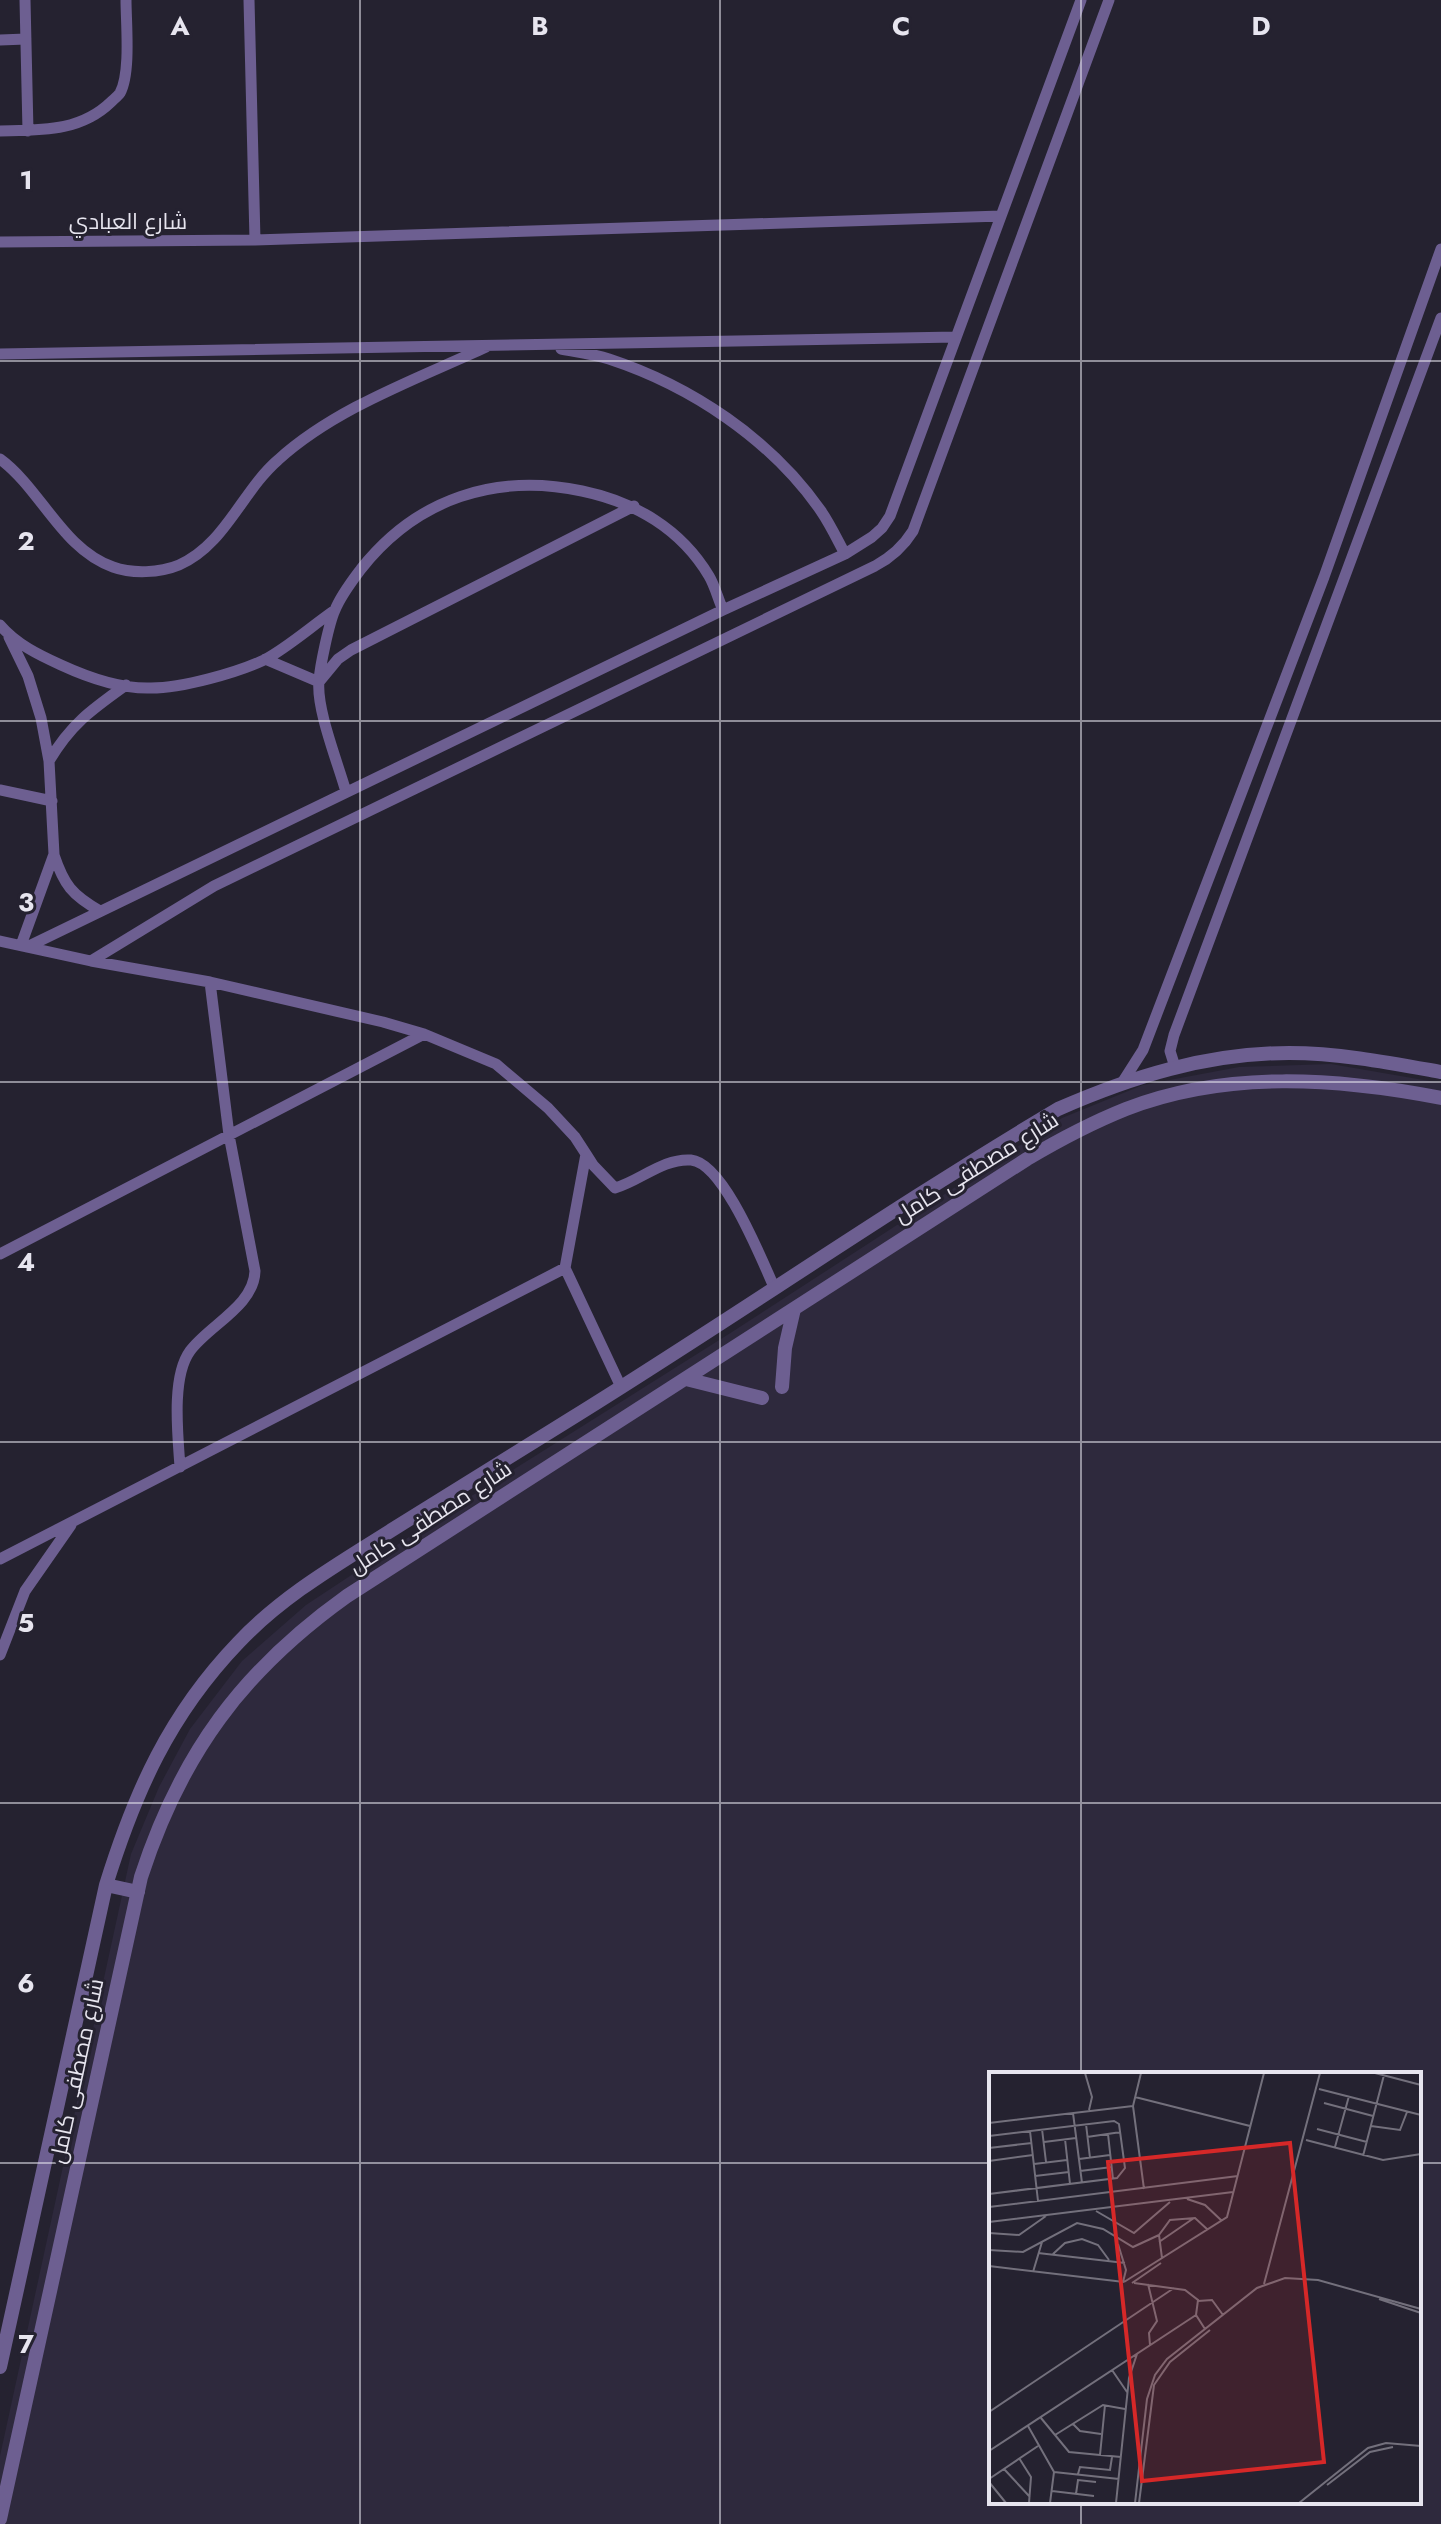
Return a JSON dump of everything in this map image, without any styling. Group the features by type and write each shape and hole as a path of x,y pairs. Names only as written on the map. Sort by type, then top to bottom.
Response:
{"street":[{"path":"25,0 28,131"},
{"path":"0,131 52,130 78,124 101,111 120,92 127,62 126,0"},
{"path":"249,0 255,240"},
{"path":"24,946 845,554 872,537 890,516 1081,0"},
{"path":"91,961 214,886 891,558 903,546 918,516 1109,0"},
{"path":"0,40 26,39"},
{"name":"شارع العبادي","path":"0,242 255,240 1001,216"},
{"path":"1122,1083 1143,1050 1324,577 1441,249"},
{"path":"1175,1067 1170,1051 1174,1035 1441,318"},
{"path":"0,354 956,337"},
{"path":"0,459 16,470 85,553 114,568 146,572 177,566 205,550 277,460 344,412 490,345"},
{"path":"542,345 607,358 669,383 726,417 777,460 821,510 845,554"},
{"path":"346,792 321,704 319,682 335,610 351,582 376,551 405,525 439,505 476,491 515,485 554,485 634,506 667,528 692,551 711,578 723,610"},
{"path":"319,682 327,669 351,650 634,506"},
{"path":"9,637 78,672 126,685 151,688 209,679 265,659 335,610"},
{"path":"0,625 28,676 41,718 49,761 54,854 62,878 78,898 100,911"},
{"path":"265,659 319,682"},
{"path":"49,761 64,735 91,710 126,685"},
{"path":"0,790 52,801"},
{"path":"24,946 54,854"},
{"path":"0,941 210,982 383,1022 424,1034 496,1064 548,1108 615,1188 658,1167 689,1160 699,1162 716,1177 736,1204 775,1289"},
{"path":"180,1467 177,1421 181,1372 189,1351 244,1298 254,1283 255,1271 229,1135 210,982"},
{"path":"0,1254 424,1034"},
{"name":"شارع مصطفى كامل","path":"0,2367 106,1885 140,1787 165,1739 211,1673 266,1616 329,1569 1058,1109 1122,1083 1175,1067 1240,1056 1289,1053 1336,1056 1441,1072"},
{"name":"شارع مصطفى كامل","path":"0,2519 138,1892 151,1846 196,1751 264,1664 309,1624 347,1596 1076,1130 1129,1108 1184,1092 1240,1083 1282,1080 1351,1084 1441,1098"},
{"path":"586,1154 565,1268 621,1387"},
{"path":"0,1559 565,1268"},
{"path":"782,1387 785,1348 794,1309"},
{"path":"735,1314 750,1337"},
{"path":"716,1326 731,1349"},
{"path":"686,1379 762,1398"},
{"path":"0,1655 25,1591 74,1521"},
{"path":"106,1885 138,1892"}],"shaded area":[{"path":"1331,1064 1441,1083 1441,2524 0,2524 0,2456 131,1854 159,1787 190,1729 242,1661 306,1605 1062,1118 1143,1085 1239,1067"}]}
